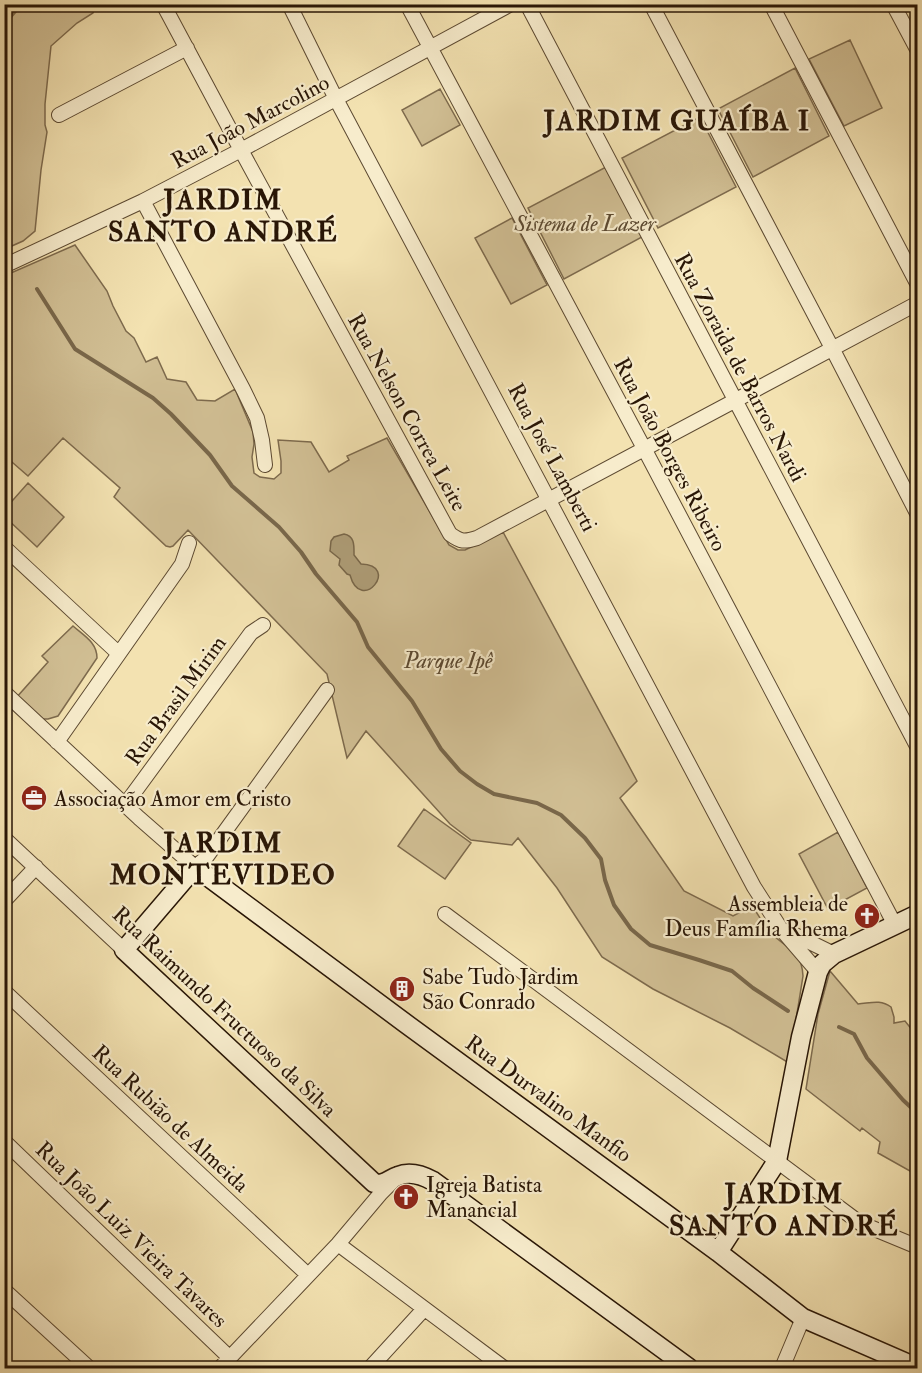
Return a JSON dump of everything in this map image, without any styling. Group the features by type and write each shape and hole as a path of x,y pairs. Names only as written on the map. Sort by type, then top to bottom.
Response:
{"street":[{"name":"Rua Nelson Correa Leite","path":"163,4 450,534 458,539 466,541 477,538 918,303"},
{"name":"Rua José Lamberti","path":"288,4 336,99 754,887 782,929 818,972"},
{"name":"Rua João Borges Ribeiro","path":"407,4 644,448 894,925"},
{"name":"Rua João Marcolino","path":"4,266 144,201 511,4"},
{"name":"Rua Zoraida de Barros Nardi","path":"527,4 918,748"},
{"path":"651,4 918,515"},
{"path":"771,4 918,285"},
{"path":"893,4 918,51"},
{"path":"59,115 187,48"},
{"path":"144,201 257,418 265,465"},
{"path":"57,742 182,564 189,543"},
{"path":"4,547 118,653"},
{"name":"Rua Brasil Mirim","path":"125,805 251,633 263,625"},
{"path":"124,950 195,867 205,860 327,690"},
{"name":"Rua Durvalino Manfio","path":"4,692 195,867 718,1252 803,1318 918,1368"},
{"name":"Rua Raimundo Fructuoso da Silva","path":"6,844 36,867 360,1170 370,1181 368,1208"},
{"path":"4,901 36,867"},
{"path":"445,914 860,1222 918,1247"},
{"path":"718,1252 777,1161 800,1044 822,964 834,954 918,915"},
{"path":"782,929 834,954"},
{"name":"Rua Rubião de Almeida","path":"4,991 308,1275"},
{"name":"Rua João Luiz Vieira Tavares","path":"4,1141 225,1363"},
{"name":"Rua Raimundo Fructuoso da Silva","path":"360,1170 378,1184 399,1175"},
{"path":"225,1363 338,1244 399,1175 410,1173 424,1175 433,1180 689,1368"},
{"path":"338,1244 504,1368"},
{"path":"4,1290 89,1368"},
{"path":"370,1368 424,1309"},
{"path":"782,1368 803,1318"}],"green space":[{"path":"4,5 96,5 93,13 77,23 51,46 45,104 47,132 35,231 23,241 5,249"},
{"path":"850,40 882,108 844,126 809,59"},
{"path":"795,68 829,136 753,177 718,109"},
{"path":"440,89 460,125 422,146 402,110"},
{"name":"Sistema de Lazer","path":"700,117 736,187 658,228 622,158"},
{"name":"Sistema de Lazer","path":"606,167 642,237 564,279 528,208"},
{"name":"Sistema de Lazer","path":"512,218 547,285 511,304 475,238"},
{"name":"Parque Ipê","path":"75,245 107,291 126,331 134,338 146,362 157,357 167,379 186,382 197,400 215,401 235,389 253,432 254,473 260,477 274,479 281,473 278,440 311,442 329,472 349,460 347,456 387,438 449,545 458,550 465,550 503,532 637,781 620,798 684,891 733,916 752,906 770,932 800,961 803,976 789,1063 730,1028 653,989 602,957 557,888 518,838 512,845 471,840 450,824 366,731 347,758 327,674 188,530 173,546 166,546 114,497 120,488 63,438 28,476 5,456 4,276"},
{"path":"28,483 64,517 37,547 5,517 5,509"},
{"path":"73,626 92,643 97,658 58,716 42,719 16,698 48,662 42,656"},
{"path":"424,809 471,843 445,879 398,846"},
{"path":"838,832 867,888 828,909 799,854"},
{"path":"830,971 858,1004 875,1002 891,1007 894,1023 905,1021 917,1036 917,1175 878,1153 880,1142 862,1128 860,1131 806,1089 818,1014"}],"shaded area":[{"path":"344,534 352,539 354,555 361,564 372,566 378,572 375,585 369,589 362,590 355,586 350,575 339,565 340,559 330,551 334,537"}],"waterway":[{"path":"4,24 17,9 18,4"},
{"path":"4,111 10,228"},
{"path":"37,289 75,349 153,398 171,414 210,455 232,486 279,527 301,552 316,574 357,622 368,647 412,701 441,749 460,771 494,794 537,803 561,815 585,838 601,859 605,880 614,905 631,929 650,945 732,971 788,1011"},
{"path":"839,1027 854,1034 867,1058 918,1114"}],"place":[{"name":"Associação Amor em Cristo","path":"34,798"},
{"name":"Assembleia de Deus Família Rhema","path":"867,916"},
{"name":"Sabe Tudo Jardim São Conrado","path":"402,989"},
{"name":"Igreja Batista Manancial","path":"406,1197"}],"district":[{"name":"JARDIM GUAÍBA I","path":"677,120"},
{"name":"JARDIM SANTO ANDRÉ","path":"223,215"},
{"name":"JARDIM MONTEVIDEO","path":"223,858"},
{"name":"JARDIM SANTO ANDRÉ","path":"784,1209"}]}
